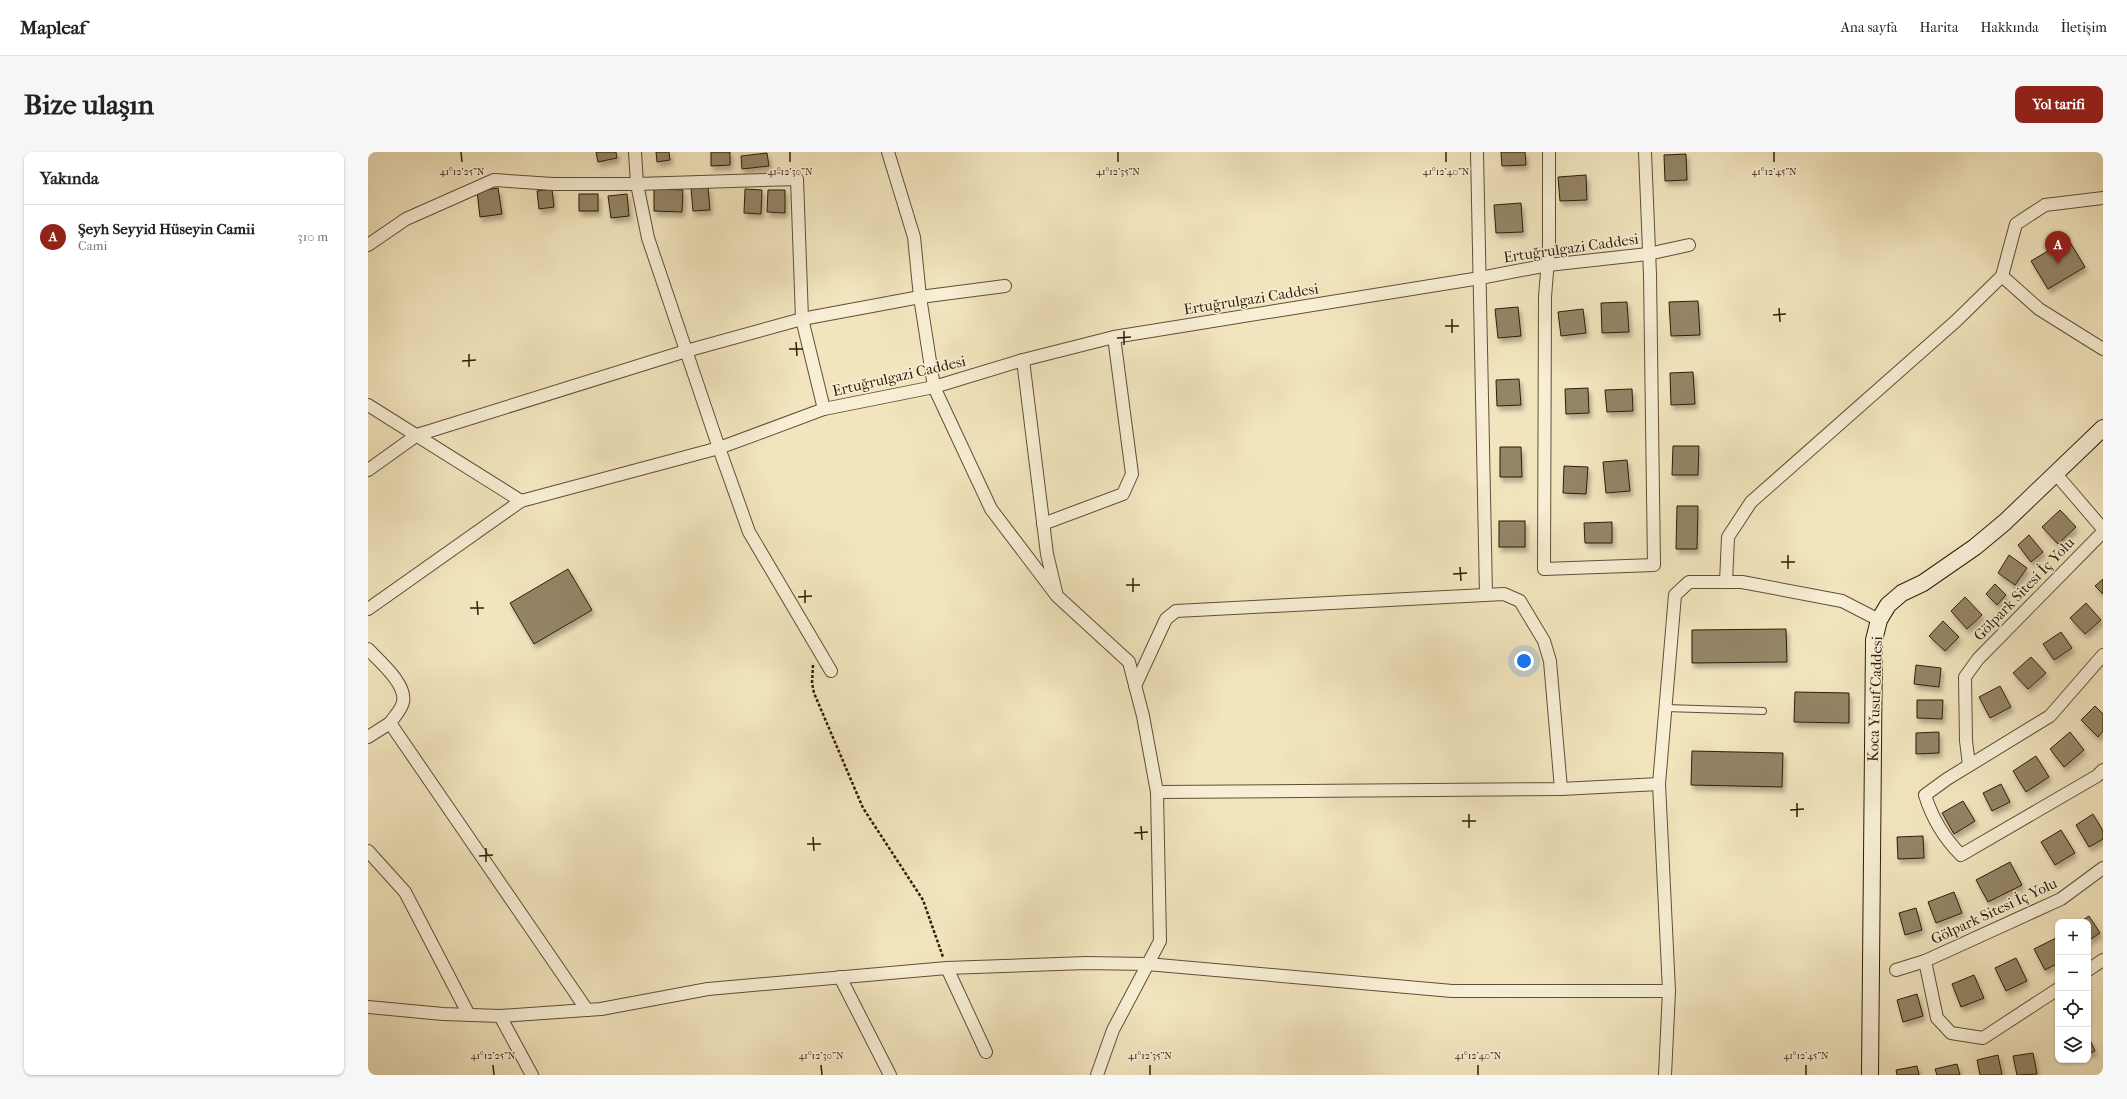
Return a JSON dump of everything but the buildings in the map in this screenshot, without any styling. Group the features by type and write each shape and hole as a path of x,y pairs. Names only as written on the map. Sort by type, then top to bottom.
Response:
{"street":[{"path":"635,152 637,184 648,238 718,448 749,532 831,671"},
{"path":"888,152 914,237 920,297 934,387 991,509 1057,596 1129,662 1143,716 1157,792 1160,941 1113,1030 1097,1075"},
{"path":"1477,152 1486,594"},
{"path":"1549,152 1548,265 1546,297 1544,569 1654,565 1645,152"},
{"path":"368,245 406,219 494,180 553,184 637,184 797,179 802,319 824,409"},
{"path":"1726,582 1728,537 1751,502 1956,321 2002,276 2016,224 2045,205 2103,198"},
{"name":"Ertuğrulgazi Caddesi","path":"521,501 718,448 824,409 934,387 1023,360 1114,337 1480,278 1548,265 1648,254 1689,245"},
{"path":"2002,276 2039,309 2103,350"},
{"path":"368,470 417,435 686,351 802,319 920,297 1005,286"},
{"path":"1043,524 1123,494 1132,474 1114,337"},
{"path":"1023,360 1047,554 1057,596"},
{"path":"368,405 521,501 368,609"},
{"name":"Koca Yusuf Caddesi","path":"1870,1075 1874,640 1880,620 1888,605 1902,593 1923,584 1975,547 2005,522 2103,428"},
{"path":"2056,474 2103,529"},
{"name":"Gölpark Sitesi İç Yolu","path":"1969,765 1966,741 1965,677 1978,659 2103,532"},
{"path":"1664,1075 1669,991 1659,784 1675,595 1689,582 1742,582 1842,601 1880,620"},
{"path":"1135,686 1166,619 1176,611 1504,594 1520,601 1544,641 1550,661 1560,789"},
{"path":"368,649 397,681 402,690 403,702 390,723 368,737"},
{"path":"2103,655 2050,716 1969,765 1925,795 1930,811 1950,844 1961,855 2097,776 2103,770"},
{"path":"390,723 587,1010"},
{"path":"1157,792 1560,789 1659,784"},
{"path":"368,851 404,892 469,1015"},
{"name":"Gölpark Sitesi İç Yolu","path":"2055,991 1983,1038 1951,1033 1937,1018 1925,961 2061,899 2103,868"},
{"path":"2091,968 2103,960"},
{"path":"1896,970 1925,961"},
{"path":"369,1005 469,1015 500,1016 587,1010 708,989 840,977 947,968 1086,963 1147,964 1452,991 1669,991"},
{"path":"947,968 986,1052"},
{"path":"840,977 890,1075"},
{"path":"500,1016 532,1075"}],"lane":[{"path":"1665,708 1763,711"}],"path":[{"path":"819,650 813,664 812,673 814,693 818,703 863,808 923,900 947,968"}],"place":[{"name":"Şeyh Seyyid Hüseyin Camii","path":"2058,264"}]}
